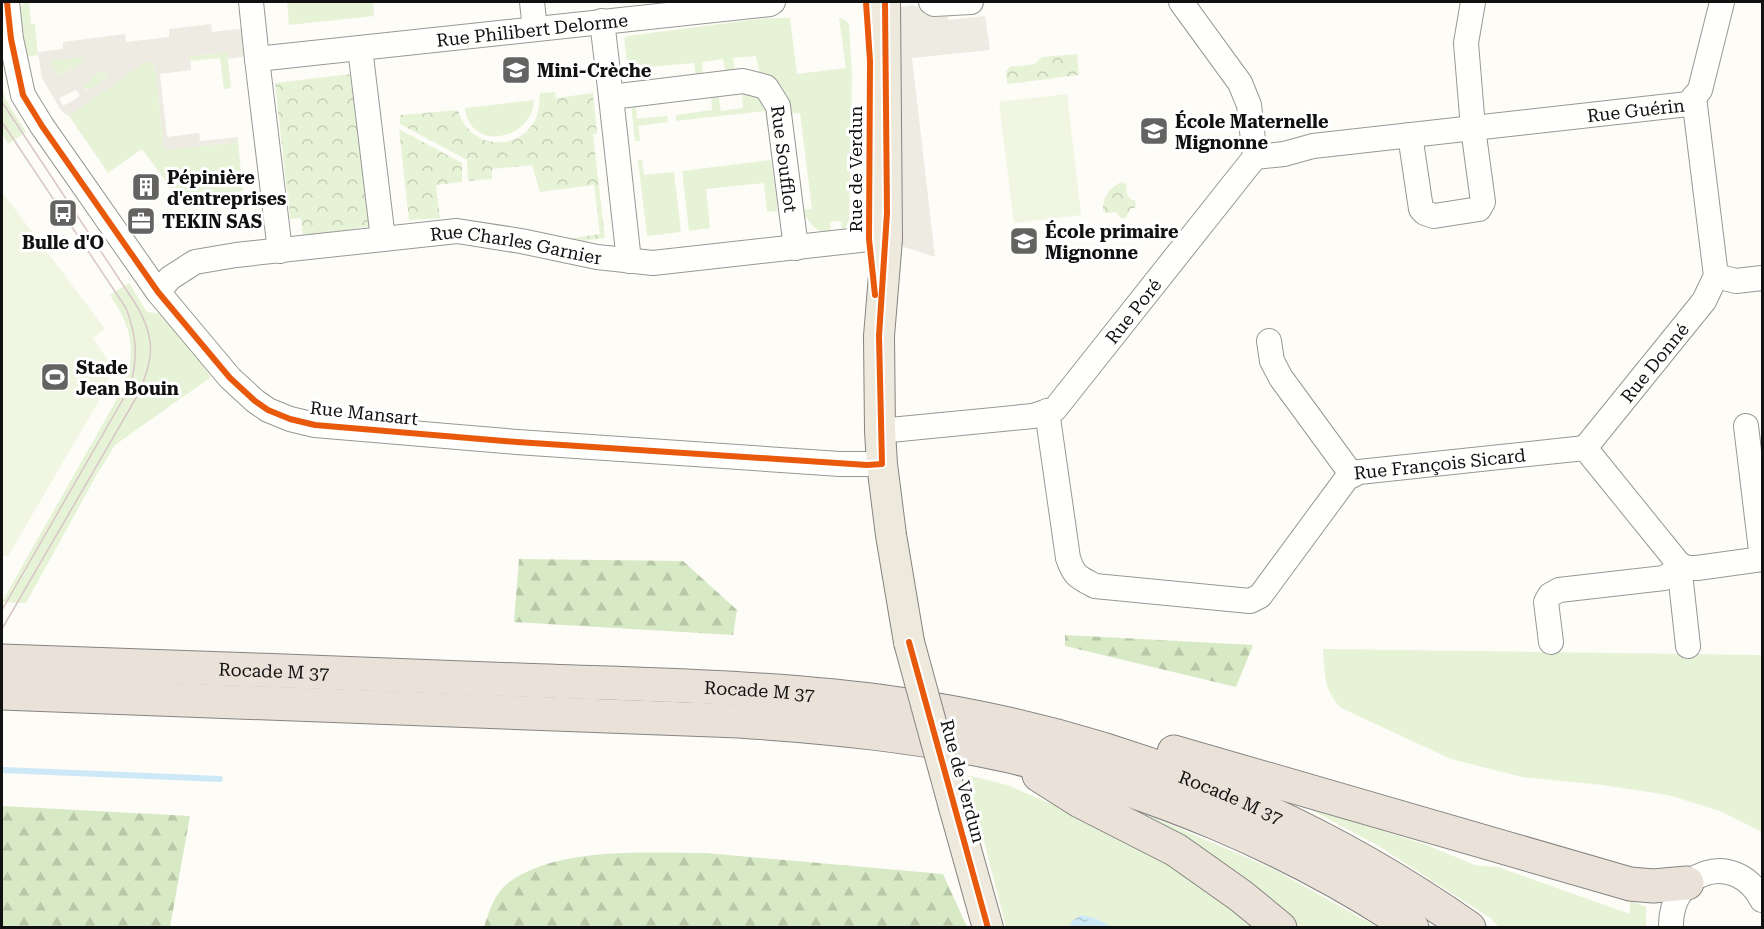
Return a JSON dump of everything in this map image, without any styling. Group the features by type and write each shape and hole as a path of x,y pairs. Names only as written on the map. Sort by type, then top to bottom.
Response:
{"highway":[{"name":"Rocade M 37","path":"2,661 770,691 908,705 977,717 1064,738 1168,771 1277,817 1383,872 1469,927"},
{"name":"Rocade M 37","path":"2,693 748,722 894,735 1009,756 1122,789 1229,830 1333,880 1412,927"},
{"path":"1064,738 1174,752 1629,884 1653,886 1687,883"},
{"path":"1009,756 1080,801 1176,850 1225,883 1280,927"}],"main road":[{"name":"Rue de Verdun","path":"866,2 878,239 880,431 891,535 909,642 988,927"},
{"name":"Rue de Verdun","path":"878,239 885,2"}],"street":[{"name":"Rue Mansart","path":"7,2 11,39 23,95 42,126 158,292 230,378 268,410 290,419 315,425 517,442 840,464 882,464"},
{"path":"251,2 280,251"},
{"path":"532,2 535,29"},
{"name":"Rue Philibert Delorme","path":"257,60 773,2"},
{"path":"931,2 934,4 970,2"},
{"path":"1410,135 1421,209 1434,216 1479,210 1483,202 1473,128 1466,43 1473,2"},
{"name":"Rue Guérin","path":"1255,157 1284,154 1313,146 1688,104 1700,90 1722,2"},
{"path":"1194,6 1240,83 1249,105 1255,157"},
{"path":"602,21 629,261"},
{"path":"360,48 383,239"},
{"name":"Rue Soufflot","path":"611,97 743,81 766,87 778,106 796,248"},
{"path":"1694,97 1716,276 1736,282 1762,279"},
{"name":"Rue Poré","path":"1047,411 1054,409 1255,157"},
{"name":"Rue Charles Garnier","path":"158,292 170,279 195,262 457,231 629,261 653,263 878,239"},
{"name":"Rue Donné","path":"1585,448 1704,301 1716,276"},
{"path":"1269,341 1272,360 1281,378 1352,475"},
{"path":"880,431 1033,416 1047,411"},
{"name":"Rue François Sicard","path":"1047,411 1068,558 1072,571 1077,576 1095,586 1250,601 1260,596 1347,478 1352,475 1359,472 1585,448"},
{"path":"1585,448 1679,564 1687,568 1697,568 1762,559 1746,426"},
{"path":"1551,642 1546,602 1550,595 1559,590 1664,578 1672,573 1679,564"},
{"path":"1679,564 1688,646"},
{"path":"1671,927 1673,903 1687,883 1699,875 1727,872 1752,876 1750,883 1762,900"}],"green space":[{"path":"25,2 29,2 31,24 35,24 38,55 26,57 20,7"},
{"path":"287,2 373,2 374,16 289,25"},
{"path":"765,18 790,18 797,74 846,68 839,18 849,24 852,77 849,224 842,230 841,221 830,222 831,235 814,226 802,210 812,209 800,113 786,114 760,76 756,56 733,58 735,73 726,75 723,59 702,62 703,77 696,78 694,63 649,67 650,83 644,83 642,68 628,70 624,38 627,36"},
{"path":"227,52 231,88 224,89 220,58 190,61 190,56"},
{"path":"1077,54 1079,75 1007,84 1006,71 1010,67 1035,64 1042,57"},
{"path":"83,56 84,62 57,76 50,61"},
{"path":"145,62 153,62 156,74 164,150 238,142 243,191 188,196 188,204 183,204 142,149 108,173 69,116"},
{"path":"102,70 108,77 88,91 83,86"},
{"path":"350,74 370,226 303,237 301,218 290,219 275,83"},
{"path":"2,85 5,98 26,132 8,144 2,133"},
{"path":"742,91 764,97 773,126 767,127 765,111 676,121 676,115 712,110 711,95 718,94 721,111 743,108"},
{"path":"555,92 556,98 593,93 597,133 593,135 605,238 568,243 567,239 600,234 594,185 540,192 532,165 492,169 492,179 468,181 467,160 400,124 400,115 458,110 470,131 480,138 490,142 513,140 532,125 539,106 540,93"},
{"path":"1067,94 1081,215 1014,223 999,102"},
{"path":"534,100 531,114 524,124 513,132 501,136 489,136 478,131 469,122 465,108"},
{"path":"636,103 637,119 667,116 668,122 638,126 640,141 635,141 631,104"},
{"path":"399,129 462,163 462,182 436,185 440,218 409,220"},
{"path":"638,160 642,160 644,175 674,172 681,232 647,236"},
{"path":"771,160 778,211 767,212 764,183 706,189 710,228 689,231 682,171"},
{"path":"1121,182 1126,184 1127,195 1131,200 1135,200 1136,207 1130,209 1126,218 1121,218 1116,212 1103,211 1104,201 1108,194"},
{"name":"Stade Jean Bouin","path":"2,192 105,329 93,338 112,367 97,404 8,556 2,556"},
{"path":"129,283 147,312 158,313 184,340 211,377 115,445 26,603 2,602 122,390 130,363 130,341 124,319 110,295"},
{"path":"519,559 683,561 737,610 733,635 514,622"},
{"path":"1065,635 1253,645 1236,687 1065,646"},
{"path":"1323,649 1762,655 1762,832 1720,811 1668,795 1603,785 1522,777 1451,759 1341,708 1328,688"},
{"path":"967,775 1007,785 1080,816 1176,864 1259,927 1006,927"},
{"path":"1302,805 1427,845 1475,865 1498,867 1630,914 1630,900 1646,907 1646,927 1500,927 1493,920 1377,845"},
{"path":"2,806 190,816 170,927 2,927"},
{"path":"1146,814 1275,870 1377,927 1301,927 1274,904 1146,817"},
{"path":"706,853 943,874 967,927 484,927 503,887 528,871 551,863 603,854"}],"shaded area":[{"path":"913,5 923,9 947,11 948,20 985,16 990,50 912,58 935,257 898,245 902,113 893,108 893,12 901,7"},
{"path":"211,24 212,32 247,28 250,56 228,59 227,52 190,56 191,70 160,74 167,137 199,133 200,141 238,137 238,142 164,150 153,62 144,63 69,116 62,112 42,78 38,52 63,49 63,42 125,34 126,42 169,37 169,29","holes":["83,57 84,62 57,76 50,61","102,70 108,77 87,91 83,86","76,90 80,96 63,106 59,98"]}],"water":[{"path":"1082,915 1097,919 1112,927 1069,927 1073,920"}],"waterway":[{"path":"2,770 220,779"}],"tram line":[{"path":"2,102 135,303 150,339 147,373 136,398 2,629"},
{"path":"2,122 126,308 134,338 135,357 130,387 2,610"}],"cycle path":[{"path":"7,2 11,39 23,95 42,126 158,292 230,378 268,410 290,419 315,425 517,442 867,465 882,464 879,336 887,213 885,2"},
{"path":"866,2 870,61 869,239 875,295"},
{"path":"909,642 988,928"}],"place":[{"name":"Mini-Crèche","path":"516,70"},
{"name":"École Maternelle Mignonne","path":"1154,131"},
{"name":"Pépinière d'entreprises","path":"146,187"},
{"name":"Bulle d'O","path":"63,213"},
{"name":"TEKIN SAS","path":"141,221"},
{"name":"École primaire Mignonne","path":"1024,241"},
{"name":"Stade Jean Bouin","path":"55,377"}]}
